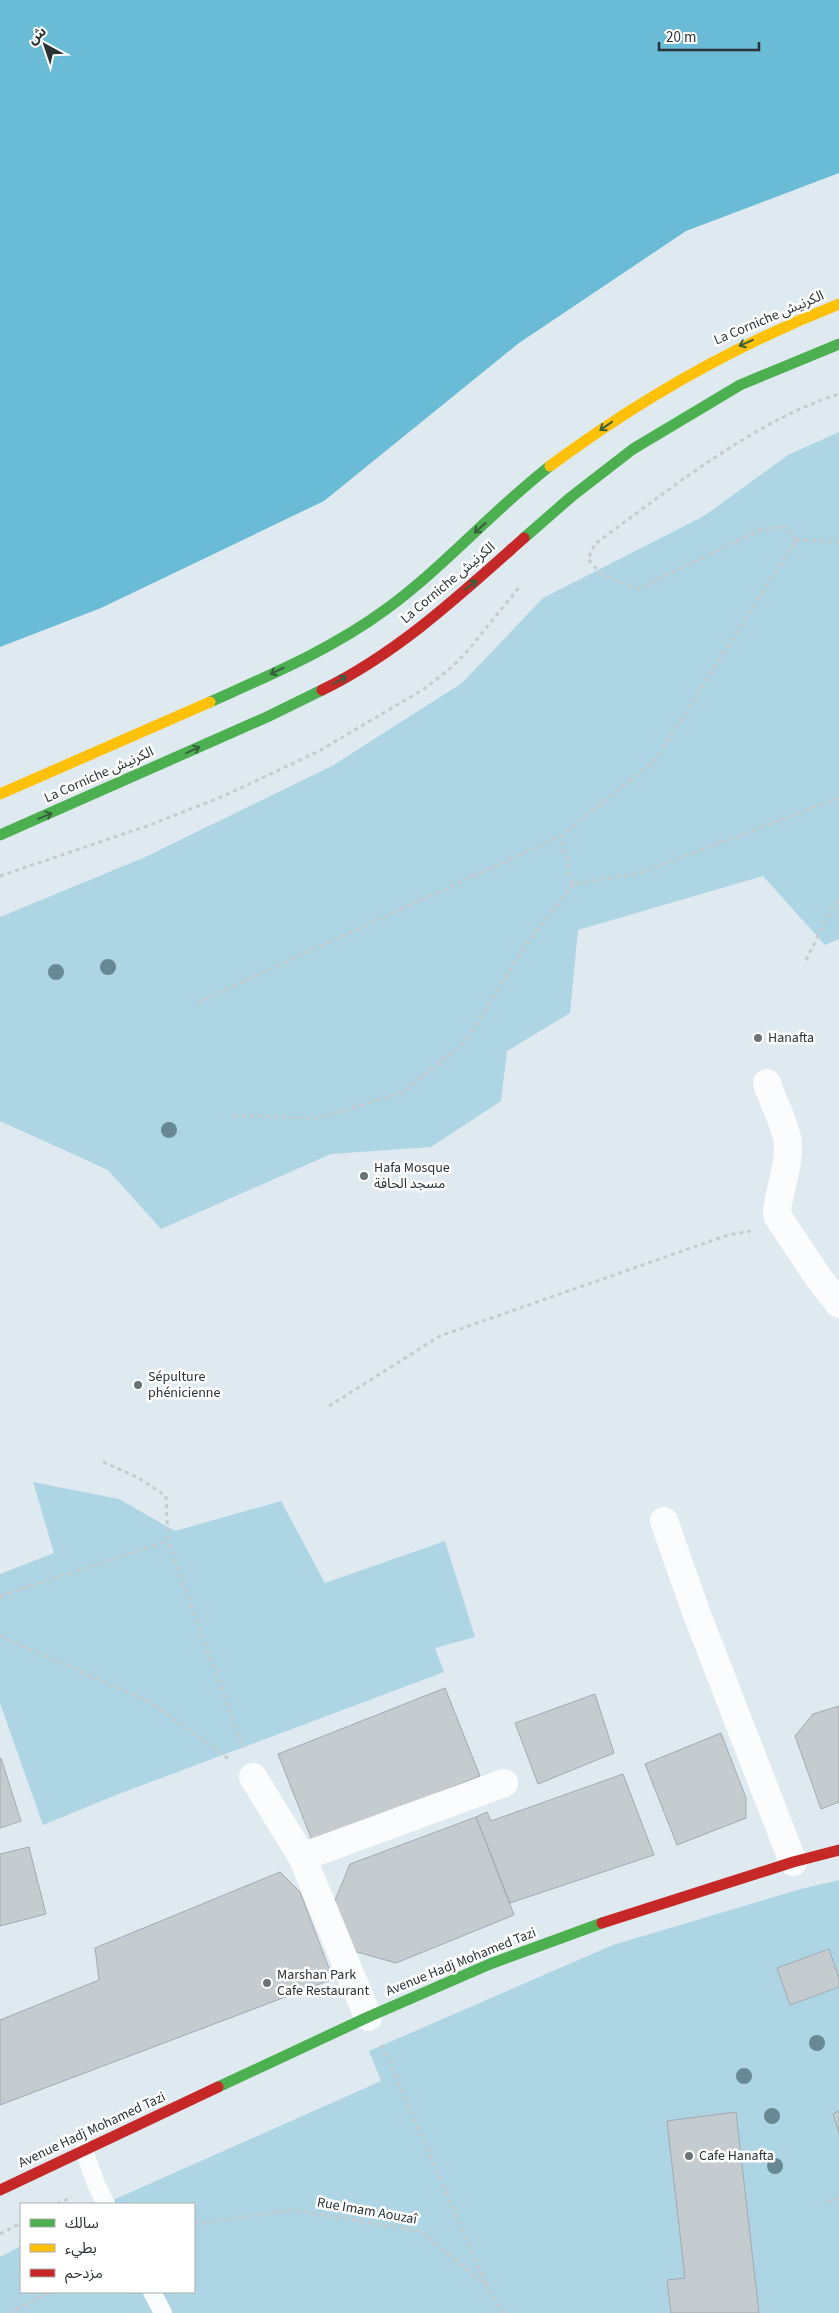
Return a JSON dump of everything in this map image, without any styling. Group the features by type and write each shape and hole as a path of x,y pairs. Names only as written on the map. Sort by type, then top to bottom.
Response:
{"main road":[{"name":"La Corniche الكرنيش","path":"0,794 168,721 340,640 386,609 547,468 668,384 721,354 839,304"},
{"name":"La Corniche الكرنيش","path":"0,835 266,717 341,680 426,624 571,497 633,449 740,385 839,344"},
{"name":"Avenue Hadj Mohamed Tazi","path":"0,2189 368,2017 490,1964 558,1939 794,1862 839,1850"}],"street":[{"path":"767,1084 772,1102 787,1136 787,1155 777,1210 782,1225 839,1304"},
{"path":"664,1521 696,1612 794,1862"},
{"path":"253,1777 302,1857 368,2017"},
{"path":"302,1857 504,1783"}],"lane":[{"path":"84,2150 96,2184 106,2203"},
{"path":"153,2293 163,2313"}],"path":[{"path":"839,394 762,429 682,481 595,544 588,559 601,574 638,590 762,529 785,526 796,540 839,542"},
{"path":"196,1003 561,836 655,760 796,540"},
{"path":"0,876 147,826 226,795 320,751 424,689 452,667 476,642 521,584"},
{"path":"234,1116 318,1118 401,1093 465,1042 523,949 573,884 637,874 839,798"},
{"path":"561,836 573,884"},
{"path":"806,960 833,906 839,900"},
{"path":"329,1406 440,1336 728,1236 782,1225"},
{"path":"104,1462 138,1477 166,1496 168,1541 253,1777"},
{"path":"0,1596 168,1541"},
{"path":"0,1636 150,1702 253,1777"},
{"path":"368,2017 487,2286"},
{"path":"827,2202 839,2198"},
{"name":"Rue Imam Aouzaî","path":"195,2224 293,2210 420,2231 487,2286 503,2313"},
{"path":"0,2234 20,2224"},
{"path":"9,2313 48,2293"}],"shaded area":[{"path":"839,432 839,939 825,945 763,876 578,930 570,1013 507,1051 501,1101 431,1147 331,1154 161,1229 108,1170 0,1121 0,917 143,858 332,766 462,683 543,598 704,516 788,455"},
{"path":"33,1482 119,1499 175,1531 281,1501 325,1583 445,1541 475,1637 435,1648 444,1672 116,1795 43,1825 0,1703 0,1574 54,1553"},
{"path":"839,1880 839,2313 0,2313 0,2257 20,2247 20,2293 195,2293 195,2203 106,2203 381,2081 369,2051 613,1945 801,1889"}],"water":[{"path":"0,0 839,0 839,173 686,231 519,343 324,501 101,608 0,647"}],"building":[{"path":"445,1688 480,1776 313,1843 278,1754"},
{"path":"595,1694 614,1753 538,1784 515,1723"},
{"path":"839,1706 839,1802 821,1809 795,1736 813,1714"},
{"path":"721,1733 746,1798 746,1818 677,1845 645,1764"},
{"path":"0,1759 21,1821 0,1828"},
{"path":"623,1774 654,1855 510,1903 476,1817 487,1812 491,1821"},
{"path":"476,1817 514,1915 396,1963 350,1950 333,1905 350,1864"},
{"path":"29,1847 46,1914 0,1926 0,1854"},
{"path":"280,1872 300,1892 333,1979 0,2105 0,2020 99,1980 95,1948"},
{"path":"829,1949 839,1978 839,1987 790,2005 777,1968"},
{"path":"839,2111 839,2133 833,2114"},
{"path":"736,2112 759,2313 671,2313 667,2280 685,2278 667,2121"}],"traffic: fast":[{"path":"524,538 571,497 633,449 740,385 839,344"},
{"path":"210,702 322,649 365,624 428,576 508,501 550,466"},
{"path":"0,835 267,717 322,690"},
{"path":"218,2087 368,2017 490,1964 602,1923"}],"traffic: slow":[{"path":"550,466 618,418 689,375 763,337 839,304"},
{"path":"0,794 210,702"}],"traffic: jam":[{"path":"322,690 377,659 403,640 452,601 524,538"},
{"path":"602,1923 793,1862 839,1850"},
{"path":"0,2190 218,2087"}],"place":[{"name":"Hanafta","path":"758,1038"},
{"name":"Hafa Mosque مسجد الحافة","path":"364,1176"},
{"name":"Sépulture phénicienne","path":"138,1385"},
{"name":"Marshan Park Cafe Restaurant","path":"267,1983"},
{"name":"Cafe Hanafta","path":"689,2156"}]}
